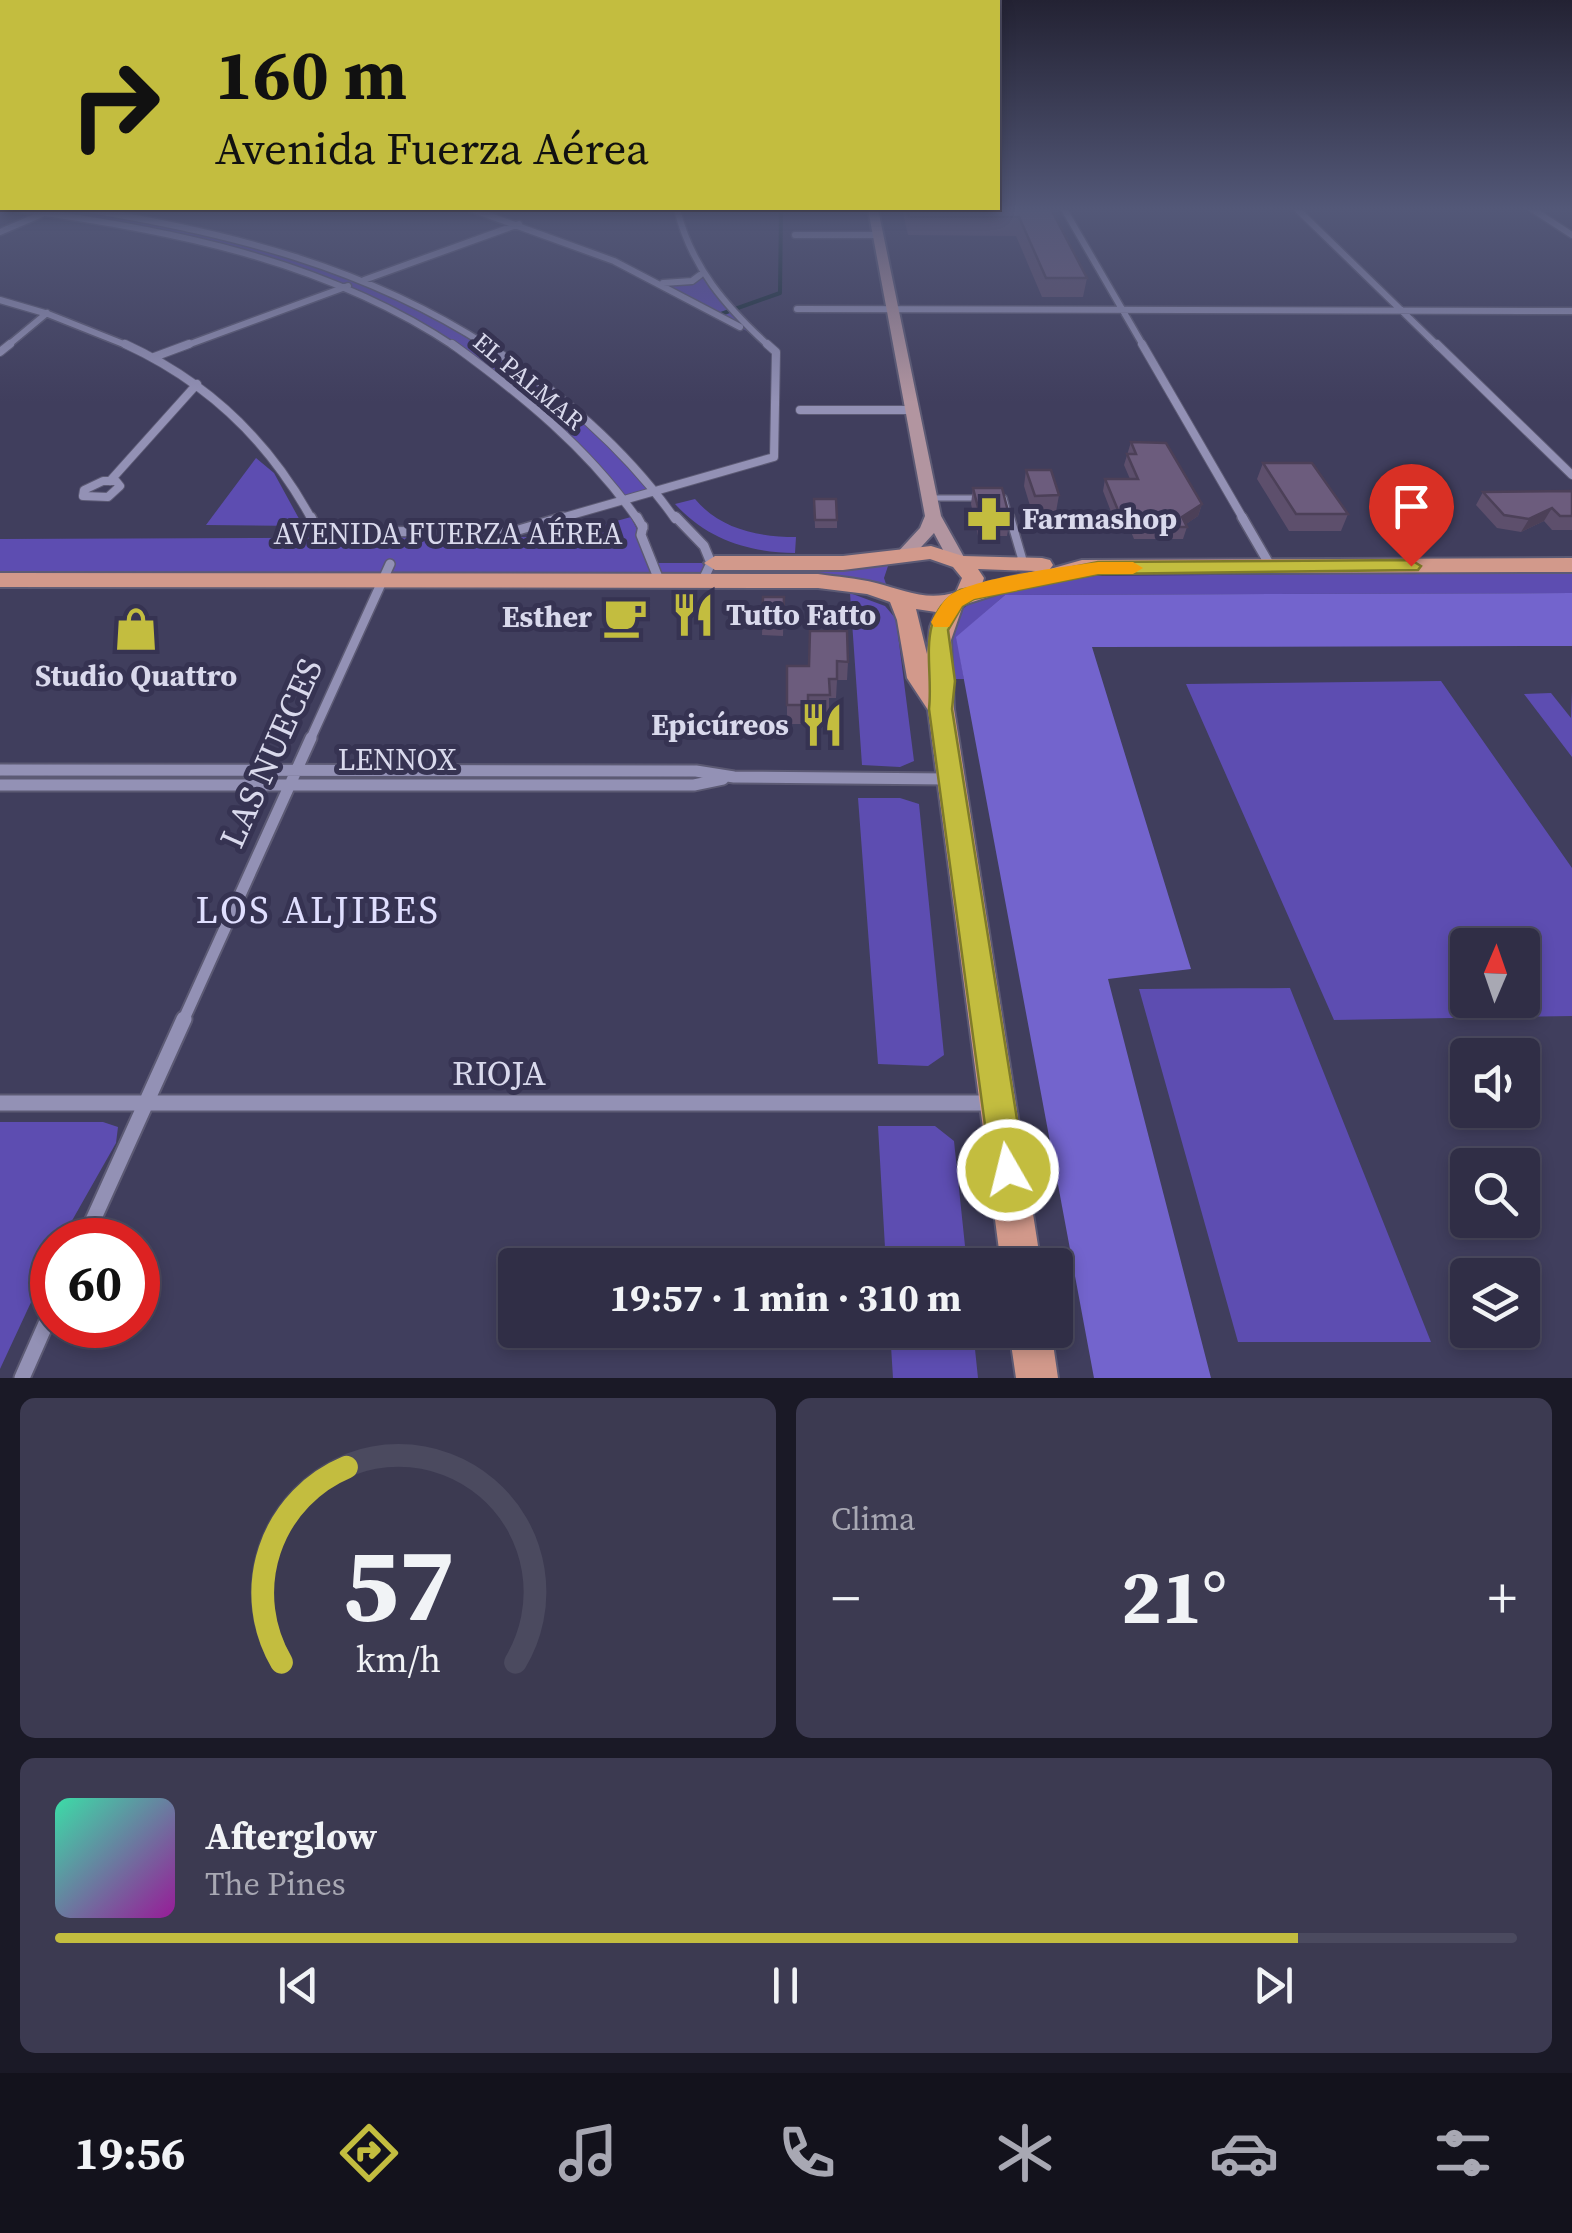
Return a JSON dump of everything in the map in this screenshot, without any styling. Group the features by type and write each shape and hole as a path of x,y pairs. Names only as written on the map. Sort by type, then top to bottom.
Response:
{"main road":[{"path":"884,273 932,507 959,560 973,578 938,630 943,681 941,709 1019,1248"},
{"path":"932,507 928,530 884,571 884,578 908,620 920,678 941,709"},
{"name":"AVENIDA FUERZA AÉREA","path":"0,565 386,572 707,572 931,552 959,560 1098,568 1572,565"},
{"name":"AVENIDA FUERZA AÉREA","path":"707,572 818,581 897,595 926,605 1022,580 1098,568"},
{"name":"AVENIDA FUERZA AÉREA","path":"0,580 386,572"},
{"path":"1033,1348 1037,1378"}],"street":[{"name":"EL PALMAR","path":"305,273 346,287 430,328 509,383 584,456 642,528"},
{"name":"EL PALMAR","path":"346,273 452,320 534,375 613,447 675,519 704,546 707,572"},
{"path":"154,357 384,273"},
{"path":"0,300 47,313 154,357 197,384 241,420 280,462 303,496 314,523 335,532 515,530 774,457 776,352 754,335 638,273"},
{"path":"699,273 754,335"},
{"path":"1101,273 1271,566"},
{"path":"1362,273 1572,475"},
{"path":"661,283 692,281 700,276"},
{"path":"797,309 1572,311"},
{"path":"0,352 47,313"},
{"path":"110,481 197,384"},
{"path":"800,410 912,410"},
{"name":"EL PALMAR","path":"651,492 666,500 675,511 675,519"},
{"name":"EL PALMAR","path":"620,500 639,515 641,534 656,572"},
{"name":"LAS NUECES","path":"94,1218 386,572"},
{"name":"LENNOX","path":"0,770 696,771 734,778"},
{"name":"LENNOX","path":"0,785 694,785 734,778 951,778"},
{"name":"RIOJA","path":"0,1103 998,1103"},
{"path":"22,1378 35,1348"}],"lane":[{"path":"932,507 1004,498 1024,565"}],"shaded area":[{"path":"298,273 342,273 448,320 553,393 603,439 651,492 620,501 584,456 509,383 388,306"},
{"path":"700,275 754,335 661,283"},
{"path":"256,458 274,473 303,526 206,525"},
{"path":"695,499 716,518 741,529 796,537 795,553 745,547 715,535 675,504"},
{"path":"631,517 653,563 889,563 884,578 887,587 0,580 0,539 558,537"},
{"path":"1572,572 1572,593 1005,595 957,637 964,679 945,679 950,618 983,594 1028,583 1093,576"},
{"path":"850,593 885,606 896,619 914,761 900,767 862,765"},
{"path":"1572,593 1572,646 1092,647 1191,969 1108,979 1211,1378 1094,1378 1073,1248 1070,1248 956,637 1005,595"},
{"path":"1441,681 1572,868 1572,1016 1540,1017 1540,928 1450,928 1453,1018 1334,1020 1186,684"},
{"path":"1572,691 1572,757 1524,694 1551,693 1571,718"},
{"path":"858,798 900,798 919,804 944,1055 928,1066 878,1064"},
{"path":"1290,988 1431,1342 1238,1342 1139,989"},
{"path":"0,1122 103,1122 118,1127 116,1143 73,1218 30,1218 30,1304 0,1369"},
{"path":"878,1126 935,1126 954,1141 965,1248 885,1248"},
{"path":"891,1348 975,1348 978,1378 893,1378"}],"building":[{"path":"1044,273 1085,273 1087,278 1046,278"},
{"path":"1131,442 1166,443 1202,504 1182,517 1187,527 1137,527 1132,515 1120,515 1105,479 1138,479 1127,454 1136,454"},
{"path":"1263,463 1312,463 1348,514 1296,514"},
{"path":"1026,470 1051,470 1059,495 1035,496"},
{"path":"973,488 1002,488 1010,519 981,519"},
{"path":"1572,491 1572,516 1560,516 1552,508 1529,519 1504,515 1483,492"},
{"path":"814,499 836,499 837,520 815,520"},
{"path":"763,597 784,597 783,627 762,627"},
{"path":"810,631 847,631 848,662 837,661 837,679 829,679 830,695 808,695 808,705 787,705 787,666 809,666"}],"waterway":[{"path":"721,314 780,293 780,273"}],"slow traffic":[{"path":"941,622 954,602 967,594 1033,578 1098,568 1133,568"}],"place":[{"name":"Farmashop","path":"989,519"},
{"name":"Tutto Fatto","path":"693,615"},
{"name":"Esther","path":"625,617"},
{"name":"Studio Quattro","path":"136,629"},
{"name":"Epicúreos","path":"822,725"}],"district":[{"name":"LOS ALJIBES","path":"318,910"}],"route":[{"path":"1008,1170 941,709 943,681 938,630 944,615 967,594 1012,582 1098,568 1411,566"}]}
